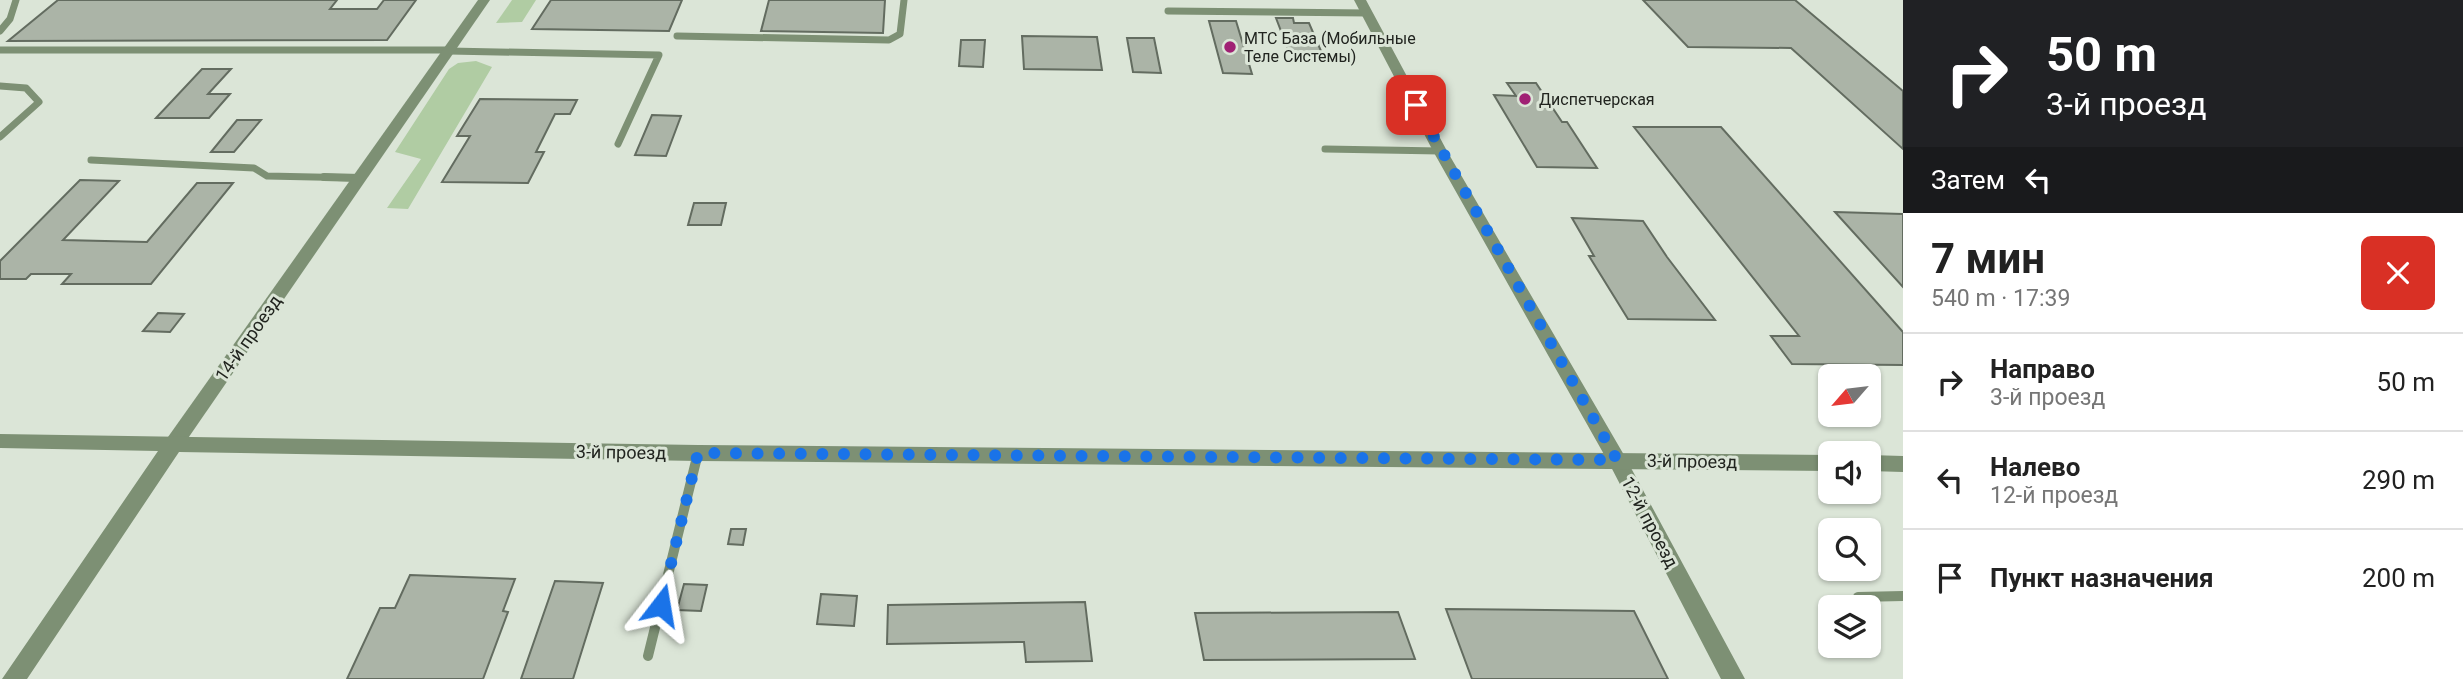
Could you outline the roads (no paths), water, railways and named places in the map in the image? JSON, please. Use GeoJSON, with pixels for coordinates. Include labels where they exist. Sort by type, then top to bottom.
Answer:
{"type":"FeatureCollection","features":[{"type":"Feature","properties":{"kind":"street","name":"14-й проезд"},"geometry":{"type":"LineString","coordinates":[[14,679],[175,442],[484,0]]}},
{"type":"Feature","properties":{"kind":"street","name":"12-й проезд"},"geometry":{"type":"LineString","coordinates":[[1364,7],[1440,151],[1617,460],[1733,679]]}},
{"type":"Feature","properties":{"kind":"street","name":"3-й проезд"},"geometry":{"type":"LineString","coordinates":[[0,441],[698,453],[1818,463]]}},
{"type":"Feature","properties":{"kind":"street"},"geometry":{"type":"LineString","coordinates":[[1881,463],[1903,464]]}},
{"type":"Feature","properties":{"kind":"lane"},"geometry":{"type":"LineString","coordinates":[[0,32],[10,19],[16,0]]}},
{"type":"Feature","properties":{"kind":"lane"},"geometry":{"type":"LineString","coordinates":[[677,36],[889,40],[900,34],[904,0]]}},
{"type":"Feature","properties":{"kind":"lane"},"geometry":{"type":"LineString","coordinates":[[1168,11],[1364,7]]}},
{"type":"Feature","properties":{"kind":"lane"},"geometry":{"type":"LineString","coordinates":[[0,50],[450,51],[659,55],[618,144]]}},
{"type":"Feature","properties":{"kind":"lane"},"geometry":{"type":"LineString","coordinates":[[0,86],[26,88],[39,102],[0,137]]}},
{"type":"Feature","properties":{"kind":"lane"},"geometry":{"type":"LineString","coordinates":[[1325,149],[1440,151]]}},
{"type":"Feature","properties":{"kind":"lane"},"geometry":{"type":"LineString","coordinates":[[91,160],[254,168],[267,176],[360,178]]}},
{"type":"Feature","properties":{"kind":"lane"},"geometry":{"type":"LineString","coordinates":[[649,656],[698,453]]}},
{"type":"Feature","properties":{"kind":"lane"},"geometry":{"type":"LineString","coordinates":[[1881,596],[1903,596]]}},
{"type":"Feature","properties":{"kind":"place","name":"МТС База (Мобильные Теле Системы)"},"geometry":{"type":"Point","coordinates":[1230,47]}},
{"type":"Feature","properties":{"kind":"place","name":"Диспетчерская"},"geometry":{"type":"Point","coordinates":[1525,99]}}]}
